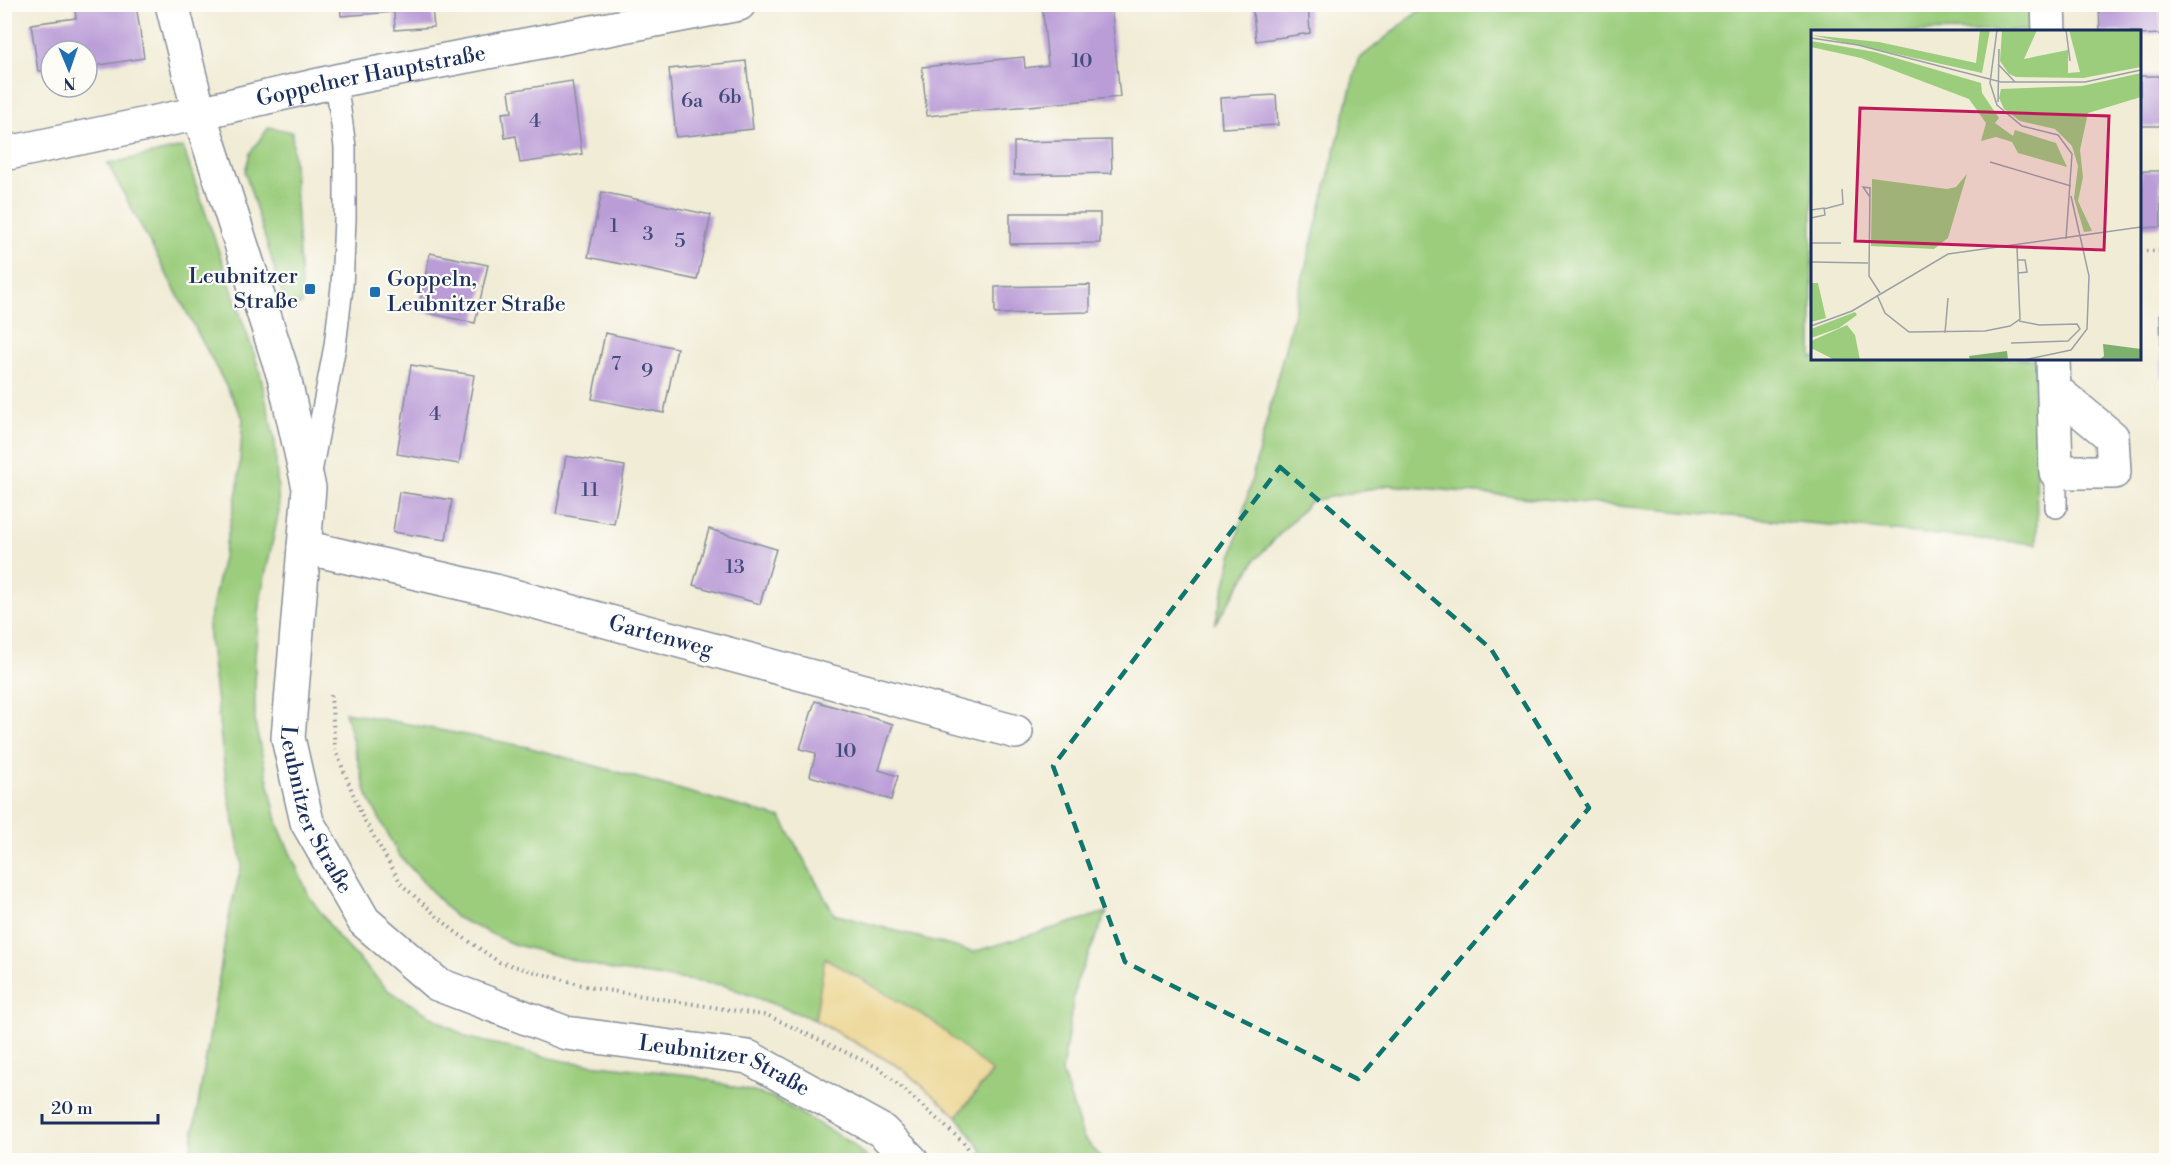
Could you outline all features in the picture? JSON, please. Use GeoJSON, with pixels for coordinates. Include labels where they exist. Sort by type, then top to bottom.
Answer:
{"type":"FeatureCollection","features":[{"type":"Feature","properties":{"kind":"street"},"geometry":{"type":"LineString","coordinates":[[172,4],[199,113],[284,377],[309,488]]}},
{"type":"Feature","properties":{"kind":"street","name":"Goppelner Hauptstraße"},"geometry":{"type":"LineString","coordinates":[[4,154],[199,113],[336,81],[739,4]]}},
{"type":"Feature","properties":{"kind":"street"},"geometry":{"type":"LineString","coordinates":[[2048,4],[2049,30]]}},
{"type":"Feature","properties":{"kind":"street"},"geometry":{"type":"LineString","coordinates":[[2054,374],[2112,437],[2114,472],[2056,472],[2054,374]]}},
{"type":"Feature","properties":{"kind":"street","name":"Leubnitzer Straße"},"geometry":{"type":"LineString","coordinates":[[309,488],[288,738],[306,822],[364,921],[437,984],[566,1033],[748,1057],[882,1131],[911,1161]]}},
{"type":"Feature","properties":{"kind":"street","name":"Gartenweg"},"geometry":{"type":"LineString","coordinates":[[304,547],[495,591],[1016,732]]}},
{"type":"Feature","properties":{"kind":"lane","name":"Leubnitzer Straße"},"geometry":{"type":"LineString","coordinates":[[309,488],[335,346],[342,287],[345,147],[336,81]]}},
{"type":"Feature","properties":{"kind":"lane"},"geometry":{"type":"LineString","coordinates":[[2056,472],[2056,507]]}},
{"type":"Feature","properties":{"kind":"path"},"geometry":{"type":"LineString","coordinates":[[2141,251],[2166,251]]}},
{"type":"Feature","properties":{"kind":"path"},"geometry":{"type":"LineString","coordinates":[[330,690],[335,749],[362,816],[402,885],[454,931],[499,963],[582,985],[769,1016],[881,1069],[964,1144],[976,1161]]}},
{"type":"Feature","properties":{"kind":"highlighted area"},"geometry":{"type":"Polygon","coordinates":[[[1280,467],[1491,649],[1589,808],[1358,1079],[1125,962],[1053,766],[1280,467]]]}},
{"type":"Feature","properties":{"kind":"green space"},"geometry":{"type":"Polygon","coordinates":[[[1426,5],[2031,5],[2031,30],[1811,30],[1811,360],[2035,360],[2037,544],[1389,485],[1311,501],[1256,559],[1215,624],[1358,60],[1426,5]]]}},
{"type":"Feature","properties":{"kind":"green space"},"geometry":{"type":"Polygon","coordinates":[[[269,127],[292,132],[302,304],[287,310],[245,172],[250,153],[269,127]]]}},
{"type":"Feature","properties":{"kind":"green space"},"geometry":{"type":"Polygon","coordinates":[[[183,147],[259,369],[275,442],[279,511],[261,595],[255,655],[255,724],[278,825],[309,896],[338,937],[389,991],[466,1037],[563,1061],[689,1075],[772,1097],[850,1142],[869,1160],[189,1160],[230,911],[242,864],[226,781],[208,627],[238,487],[243,418],[108,164],[183,147]]]}},
{"type":"Feature","properties":{"kind":"green space"},"geometry":{"type":"Polygon","coordinates":[[[345,712],[528,747],[781,818],[834,914],[973,952],[1107,912],[1076,983],[1062,1072],[1083,1137],[1103,1160],[989,1160],[957,1116],[992,1073],[826,958],[815,1020],[723,985],[612,970],[513,944],[455,917],[398,854],[367,795],[345,712]]]}},
{"type":"Feature","properties":{"kind":"sand"},"geometry":{"type":"Polygon","coordinates":[[[825,958],[931,1020],[992,1072],[957,1116],[901,1068],[815,1020],[825,958]]]}},
{"type":"Feature","properties":{"kind":"building"},"geometry":{"type":"Polygon","coordinates":[[[74,4],[136,4],[144,58],[99,65],[99,39],[39,39],[38,71],[31,24],[76,18],[74,4]]]}},
{"type":"Feature","properties":{"kind":"building"},"geometry":{"type":"Polygon","coordinates":[[[340,4],[444,4],[444,7],[432,8],[434,27],[395,30],[394,12],[341,16],[340,4]]]}},
{"type":"Feature","properties":{"kind":"building"},"geometry":{"type":"Polygon","coordinates":[[[1042,4],[1111,4],[1120,97],[927,116],[922,67],[1024,57],[1025,68],[1048,65],[1042,4]]]}},
{"type":"Feature","properties":{"kind":"building"},"geometry":{"type":"Polygon","coordinates":[[[1252,4],[1308,4],[1310,33],[1256,41],[1252,4]]]}},
{"type":"Feature","properties":{"kind":"building"},"geometry":{"type":"Polygon","coordinates":[[[2099,4],[2160,4],[2161,34],[2141,35],[2141,30],[2100,30],[2099,4]]]}},
{"type":"Feature","properties":{"kind":"building"},"geometry":{"type":"Polygon","coordinates":[[[746,61],[753,129],[676,137],[669,69],[746,61]]]}},
{"type":"Feature","properties":{"kind":"building"},"geometry":{"type":"Polygon","coordinates":[[[2141,76],[2159,76],[2160,126],[2141,126],[2141,76]]]}},
{"type":"Feature","properties":{"kind":"building"},"geometry":{"type":"Polygon","coordinates":[[[572,81],[582,154],[520,163],[516,136],[505,138],[502,113],[512,112],[509,91],[572,81]]]}},
{"type":"Feature","properties":{"kind":"building"},"geometry":{"type":"Polygon","coordinates":[[[1276,95],[1278,125],[1222,128],[1220,98],[1276,95]]]}},
{"type":"Feature","properties":{"kind":"building"},"geometry":{"type":"Polygon","coordinates":[[[1111,140],[1112,173],[1014,175],[1014,142],[1111,140]]]}},
{"type":"Feature","properties":{"kind":"building"},"geometry":{"type":"Polygon","coordinates":[[[2141,171],[2160,171],[2161,227],[2141,228],[2141,171]]]}},
{"type":"Feature","properties":{"kind":"building"},"geometry":{"type":"Polygon","coordinates":[[[602,192],[711,215],[697,280],[588,257],[602,192]]]}},
{"type":"Feature","properties":{"kind":"building"},"geometry":{"type":"Polygon","coordinates":[[[1010,213],[1100,213],[1100,243],[1010,244],[1010,213]]]}},
{"type":"Feature","properties":{"kind":"building"},"geometry":{"type":"Polygon","coordinates":[[[430,253],[488,265],[475,323],[418,311],[430,253]]]}},
{"type":"Feature","properties":{"kind":"building"},"geometry":{"type":"Polygon","coordinates":[[[1090,285],[1090,312],[995,314],[995,287],[1090,285]]]}},
{"type":"Feature","properties":{"kind":"building"},"geometry":{"type":"Polygon","coordinates":[[[2160,313],[2166,313],[2166,379],[2162,379],[2160,313]]]}},
{"type":"Feature","properties":{"kind":"building"},"geometry":{"type":"Polygon","coordinates":[[[605,333],[677,348],[664,413],[592,399],[605,333]]]}},
{"type":"Feature","properties":{"kind":"building"},"geometry":{"type":"Polygon","coordinates":[[[411,365],[474,375],[459,464],[397,454],[411,365]]]}},
{"type":"Feature","properties":{"kind":"building"},"geometry":{"type":"Polygon","coordinates":[[[566,456],[625,466],[614,524],[556,514],[566,456]]]}},
{"type":"Feature","properties":{"kind":"building"},"geometry":{"type":"Polygon","coordinates":[[[399,492],[452,500],[446,540],[393,532],[399,492]]]}},
{"type":"Feature","properties":{"kind":"building"},"geometry":{"type":"Polygon","coordinates":[[[709,529],[776,549],[760,604],[693,585],[709,529]]]}},
{"type":"Feature","properties":{"kind":"building"},"geometry":{"type":"Polygon","coordinates":[[[815,701],[893,724],[879,770],[898,776],[891,800],[810,776],[816,753],[800,749],[815,701]]]}},
{"type":"Feature","properties":{"kind":"place","name":"Leubnitzer Straße"},"geometry":{"type":"Point","coordinates":[310,289]}},
{"type":"Feature","properties":{"kind":"place","name":"Goppeln, Leubnitzer Straße"},"geometry":{"type":"Point","coordinates":[375,292]}}]}
